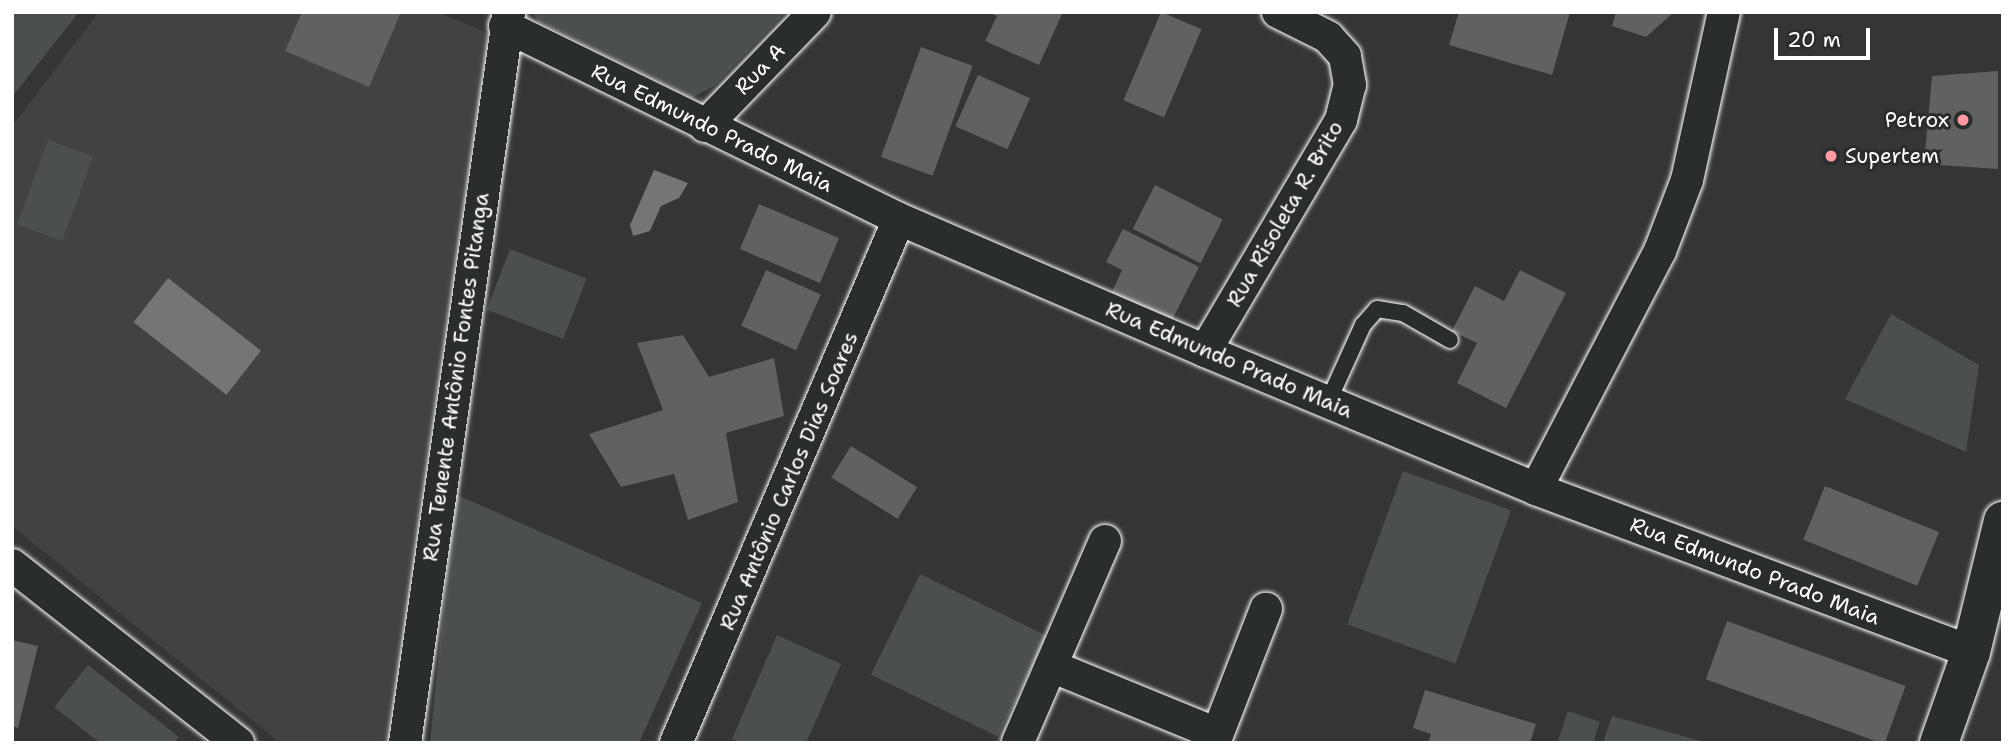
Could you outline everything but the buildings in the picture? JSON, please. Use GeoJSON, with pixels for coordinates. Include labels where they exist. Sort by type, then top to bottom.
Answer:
{"type":"FeatureCollection","features":[{"type":"Feature","properties":{"kind":"main road"},"geometry":{"type":"LineString","coordinates":[[1939,743],[1971,652],[2003,521]]}},
{"type":"Feature","properties":{"kind":"street","name":"Rua A"},"geometry":{"type":"LineString","coordinates":[[705,126],[816,12]]}},
{"type":"Feature","properties":{"kind":"street","name":"Rua Risoleta R. Brito"},"geometry":{"type":"LineString","coordinates":[[1205,351],[1341,120],[1350,85],[1345,56],[1328,37],[1278,12]]}},
{"type":"Feature","properties":{"kind":"street"},"geometry":{"type":"LineString","coordinates":[[1536,489],[1660,251],[1687,180],[1724,12]]}},
{"type":"Feature","properties":{"kind":"street","name":"Rua Edmundo Prado Maia"},"geometry":{"type":"LineString","coordinates":[[507,19],[705,126],[899,219],[1205,351],[1536,489],[1971,652]]}},
{"type":"Feature","properties":{"kind":"street","name":"Rua Tenente Antônio Fontes Pitanga"},"geometry":{"type":"LineString","coordinates":[[405,743],[507,19]]}},
{"type":"Feature","properties":{"kind":"street","name":"Rua Antônio Carlos Dias Soares"},"geometry":{"type":"LineString","coordinates":[[676,743],[899,219]]}},
{"type":"Feature","properties":{"kind":"street"},"geometry":{"type":"LineString","coordinates":[[1018,742],[1105,541]]}},
{"type":"Feature","properties":{"kind":"street"},"geometry":{"type":"LineString","coordinates":[[12,565],[238,743]]}},
{"type":"Feature","properties":{"kind":"street"},"geometry":{"type":"LineString","coordinates":[[1051,666],[1216,738],[1266,608]]}},
{"type":"Feature","properties":{"kind":"lane"},"geometry":{"type":"LineString","coordinates":[[1328,402],[1363,325],[1377,309],[1403,313],[1450,341]]}},
{"type":"Feature","properties":{"kind":"shaded area"},"geometry":{"type":"Polygon","coordinates":[[[12,12],[79,12],[12,97],[12,12]]]}},
{"type":"Feature","properties":{"kind":"shaded area"},"geometry":{"type":"Polygon","coordinates":[[[99,12],[437,12],[488,33],[385,743],[280,743],[12,526],[12,126],[99,12]]]}},
{"type":"Feature","properties":{"kind":"shaded area"},"geometry":{"type":"Polygon","coordinates":[[[533,12],[786,12],[714,86],[692,98],[537,21],[533,12]]]}},
{"type":"Feature","properties":{"kind":"shaded area"},"geometry":{"type":"Polygon","coordinates":[[[48,140],[93,156],[62,241],[17,225],[48,140]]]}},
{"type":"Feature","properties":{"kind":"shaded area"},"geometry":{"type":"Polygon","coordinates":[[[654,170],[688,183],[679,198],[661,206],[650,231],[633,236],[630,225],[654,170]]]}},
{"type":"Feature","properties":{"kind":"shaded area"},"geometry":{"type":"Polygon","coordinates":[[[510,249],[587,278],[563,339],[487,310],[510,249]]]}},
{"type":"Feature","properties":{"kind":"shaded area"},"geometry":{"type":"Polygon","coordinates":[[[168,278],[261,351],[227,395],[134,322],[168,278]]]}},
{"type":"Feature","properties":{"kind":"shaded area"},"geometry":{"type":"Polygon","coordinates":[[[1891,314],[1979,365],[1966,452],[1845,399],[1891,314]]]}},
{"type":"Feature","properties":{"kind":"shaded area"},"geometry":{"type":"Polygon","coordinates":[[[1403,471],[1511,510],[1455,664],[1347,624],[1403,471]]]}},
{"type":"Feature","properties":{"kind":"shaded area"},"geometry":{"type":"Polygon","coordinates":[[[455,494],[702,603],[639,743],[430,743],[455,494]]]}},
{"type":"Feature","properties":{"kind":"shaded area"},"geometry":{"type":"Polygon","coordinates":[[[920,574],[1047,636],[998,736],[871,675],[920,574]]]}},
{"type":"Feature","properties":{"kind":"shaded area"},"geometry":{"type":"Polygon","coordinates":[[[777,635],[841,664],[806,743],[741,743],[732,739],[777,635]]]}},
{"type":"Feature","properties":{"kind":"shaded area"},"geometry":{"type":"Polygon","coordinates":[[[88,665],[179,737],[174,743],[100,743],[54,707],[88,665]]]}},
{"type":"Feature","properties":{"kind":"shaded area"},"geometry":{"type":"Polygon","coordinates":[[[1568,711],[1600,722],[1593,743],[1557,743],[1568,711]]]}},
{"type":"Feature","properties":{"kind":"shaded area"},"geometry":{"type":"Polygon","coordinates":[[[1612,716],[1708,743],[1603,743],[1612,716]]]}},
{"type":"Feature","properties":{"kind":"place","name":"Petrox"},"geometry":{"type":"Point","coordinates":[1963,120]}},
{"type":"Feature","properties":{"kind":"place","name":"Supertem"},"geometry":{"type":"Point","coordinates":[1831,156]}}]}
